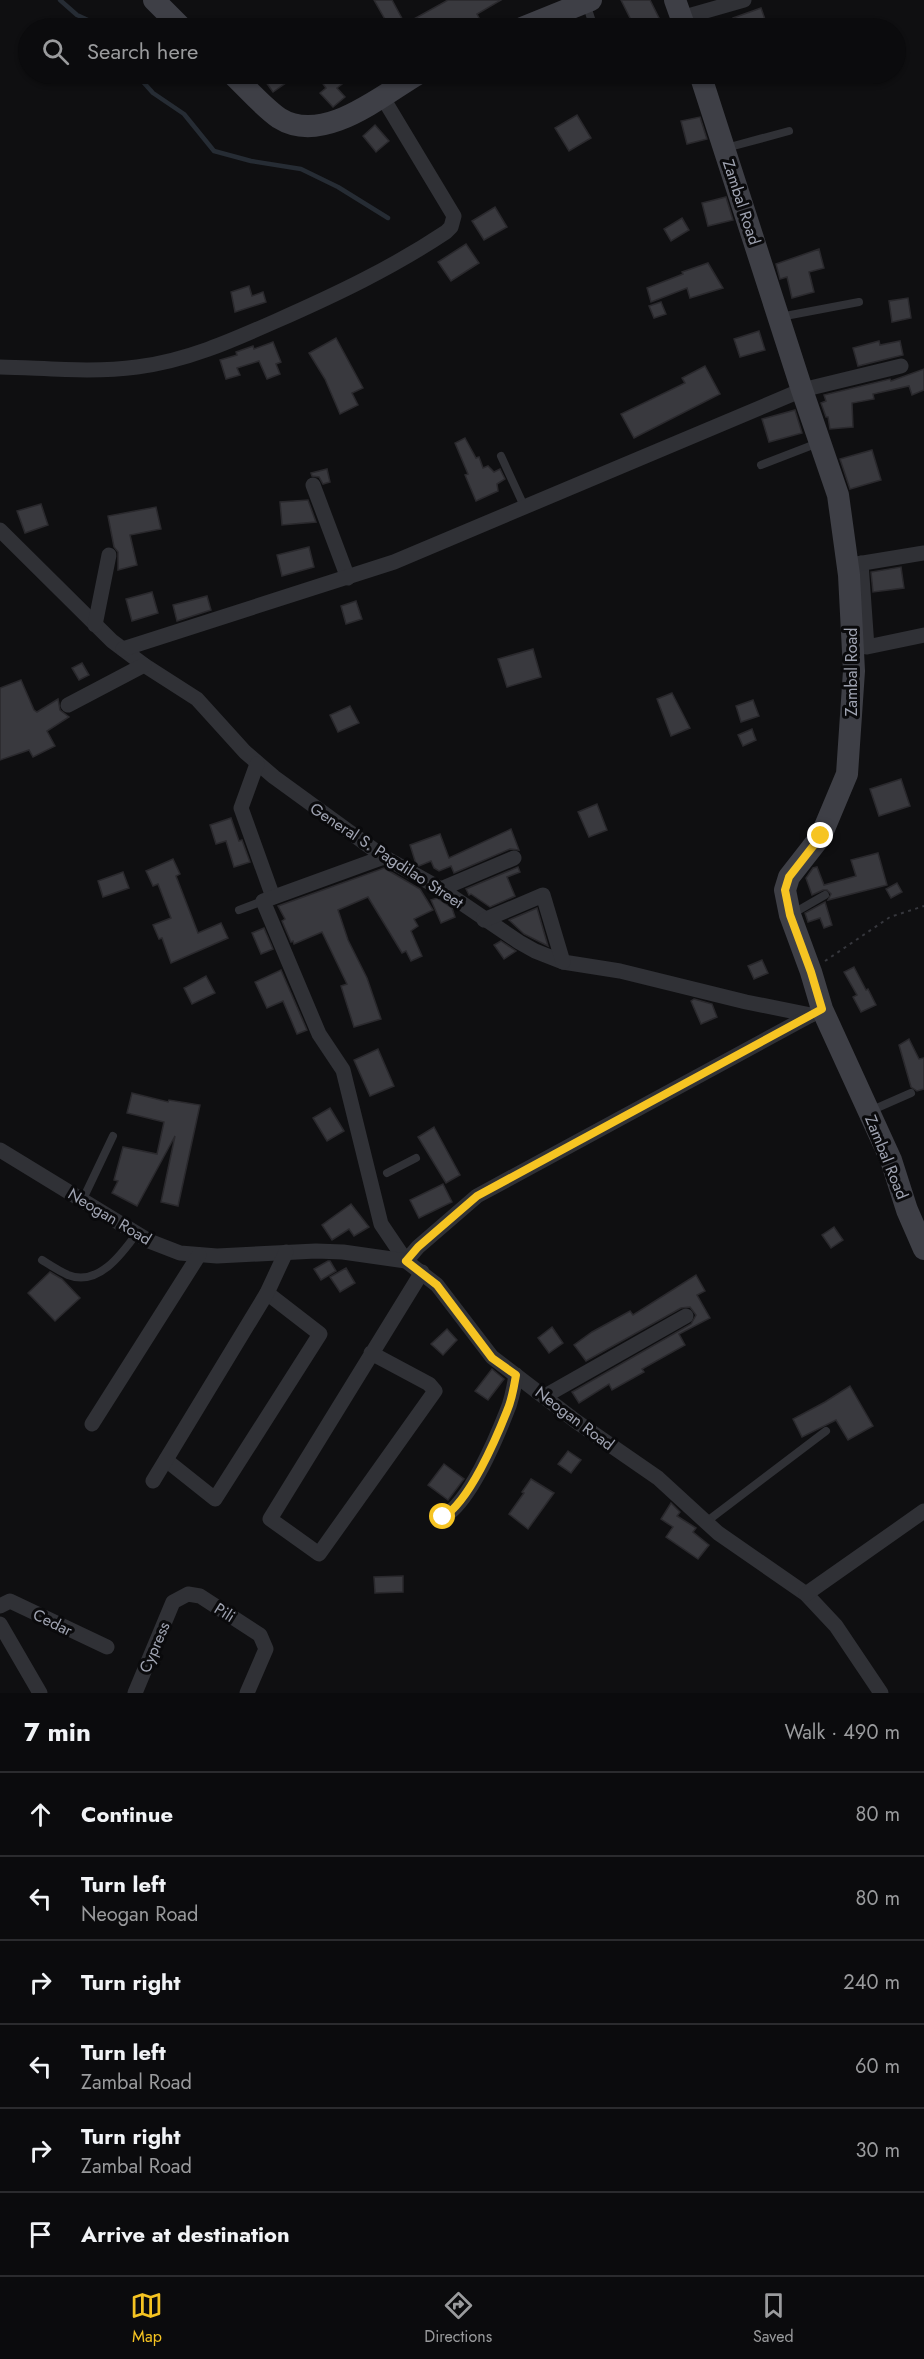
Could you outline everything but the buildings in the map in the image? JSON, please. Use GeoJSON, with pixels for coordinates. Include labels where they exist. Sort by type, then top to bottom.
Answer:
{"type":"FeatureCollection","features":[{"type":"Feature","properties":{"kind":"street"},"geometry":{"type":"LineString","coordinates":[[154,0],[172,18]]}},
{"type":"Feature","properties":{"kind":"street"},"geometry":{"type":"LineString","coordinates":[[681,16],[744,0]]}},
{"type":"Feature","properties":{"kind":"street"},"geometry":{"type":"LineString","coordinates":[[546,18],[588,1]]}},
{"type":"Feature","properties":{"kind":"street"},"geometry":{"type":"LineString","coordinates":[[243,84],[279,118],[313,126],[342,118],[383,98],[403,84]]}},
{"type":"Feature","properties":{"kind":"street","name":"Zambal Road"},"geometry":{"type":"LineString","coordinates":[[703,84],[838,495],[855,564],[854,671],[847,774],[821,836],[789,877],[786,885],[790,915],[811,972],[816,1012],[869,1111],[891,1160],[907,1210],[924,1249]]}},
{"type":"Feature","properties":{"kind":"street"},"geometry":{"type":"LineString","coordinates":[[0,368],[108,369],[163,363],[197,353],[227,343],[342,292],[398,262],[446,232],[451,227],[454,216],[383,98]]}},
{"type":"Feature","properties":{"kind":"street"},"geometry":{"type":"LineString","coordinates":[[123,649],[394,562],[802,390],[901,366]]}},
{"type":"Feature","properties":{"kind":"street"},"geometry":{"type":"LineString","coordinates":[[313,484],[348,578]]}},
{"type":"Feature","properties":{"kind":"street","name":"General S. Pagdilao Street"},"geometry":{"type":"LineString","coordinates":[[0,530],[95,625],[144,665],[197,699],[257,764],[384,857],[441,889],[484,920],[535,951],[563,962],[620,971],[746,1002],[816,1012]]}},
{"type":"Feature","properties":{"kind":"street"},"geometry":{"type":"LineString","coordinates":[[924,554],[855,564],[867,647],[924,635]]}},
{"type":"Feature","properties":{"kind":"street"},"geometry":{"type":"LineString","coordinates":[[95,625],[109,555]]}},
{"type":"Feature","properties":{"kind":"street"},"geometry":{"type":"LineString","coordinates":[[68,705],[144,665]]}},
{"type":"Feature","properties":{"kind":"street"},"geometry":{"type":"LineString","coordinates":[[257,764],[241,808],[268,899],[319,1034],[343,1070],[381,1224],[406,1261],[418,1247],[477,1196],[816,1012]]}},
{"type":"Feature","properties":{"kind":"street"},"geometry":{"type":"LineString","coordinates":[[268,899],[384,857]]}},
{"type":"Feature","properties":{"kind":"street"},"geometry":{"type":"LineString","coordinates":[[441,889],[514,858]]}},
{"type":"Feature","properties":{"kind":"street"},"geometry":{"type":"LineString","coordinates":[[484,920],[543,895],[563,962]]}},
{"type":"Feature","properties":{"kind":"street","name":"Neogan Road"},"geometry":{"type":"LineString","coordinates":[[0,1150],[161,1247],[199,1256],[343,1252],[406,1261],[437,1285],[492,1358],[658,1478],[718,1533],[806,1594],[836,1626],[881,1693]]}},
{"type":"Feature","properties":{"kind":"street"},"geometry":{"type":"LineString","coordinates":[[153,1481],[267,1293],[286,1252]]}},
{"type":"Feature","properties":{"kind":"street"},"geometry":{"type":"LineString","coordinates":[[92,1424],[199,1256]]}},
{"type":"Feature","properties":{"kind":"street"},"geometry":{"type":"LineString","coordinates":[[371,1353],[429,1384],[435,1391],[319,1554],[270,1519],[371,1353],[422,1272]]}},
{"type":"Feature","properties":{"kind":"street"},"geometry":{"type":"LineString","coordinates":[[166,1460],[215,1499],[320,1334],[267,1293]]}},
{"type":"Feature","properties":{"kind":"street"},"geometry":{"type":"LineString","coordinates":[[545,1396],[686,1316]]}},
{"type":"Feature","properties":{"kind":"street"},"geometry":{"type":"LineString","coordinates":[[443,1517],[453,1511],[483,1464],[508,1409],[516,1375]]}},
{"type":"Feature","properties":{"kind":"street"},"geometry":{"type":"LineString","coordinates":[[806,1594],[924,1511]]}},
{"type":"Feature","properties":{"kind":"street","name":"Pili"},"geometry":{"type":"LineString","coordinates":[[173,1602],[188,1594],[200,1596],[260,1635],[266,1649],[247,1693]]}},
{"type":"Feature","properties":{"kind":"street","name":"Cedar"},"geometry":{"type":"LineString","coordinates":[[0,1606],[9,1601],[107,1647]]}},
{"type":"Feature","properties":{"kind":"street","name":"Cypress"},"geometry":{"type":"LineString","coordinates":[[135,1693],[173,1602]]}},
{"type":"Feature","properties":{"kind":"street"},"geometry":{"type":"LineString","coordinates":[[0,1624],[40,1693]]}},
{"type":"Feature","properties":{"kind":"lane"},"geometry":{"type":"LineString","coordinates":[[588,1],[592,18]]}},
{"type":"Feature","properties":{"kind":"lane"},"geometry":{"type":"LineString","coordinates":[[724,148],[789,131]]}},
{"type":"Feature","properties":{"kind":"lane"},"geometry":{"type":"LineString","coordinates":[[778,317],[859,302]]}},
{"type":"Feature","properties":{"kind":"lane"},"geometry":{"type":"LineString","coordinates":[[761,465],[820,442]]}},
{"type":"Feature","properties":{"kind":"lane"},"geometry":{"type":"LineString","coordinates":[[501,456],[524,506]]}},
{"type":"Feature","properties":{"kind":"lane"},"geometry":{"type":"LineString","coordinates":[[790,915],[825,895]]}},
{"type":"Feature","properties":{"kind":"lane"},"geometry":{"type":"LineString","coordinates":[[239,910],[268,899]]}},
{"type":"Feature","properties":{"kind":"lane"},"geometry":{"type":"LineString","coordinates":[[869,1111],[911,1093]]}},
{"type":"Feature","properties":{"kind":"lane"},"geometry":{"type":"LineString","coordinates":[[83,1199],[113,1136]]}},
{"type":"Feature","properties":{"kind":"lane"},"geometry":{"type":"LineString","coordinates":[[387,1173],[416,1158]]}},
{"type":"Feature","properties":{"kind":"lane"},"geometry":{"type":"LineString","coordinates":[[42,1260],[70,1276],[101,1272],[124,1252],[137,1233]]}},
{"type":"Feature","properties":{"kind":"lane"},"geometry":{"type":"LineString","coordinates":[[706,1522],[826,1431]]}},
{"type":"Feature","properties":{"kind":"path"},"geometry":{"type":"LineString","coordinates":[[811,972],[838,950],[890,917],[924,906]]}},
{"type":"Feature","properties":{"kind":"waterway"},"geometry":{"type":"LineString","coordinates":[[60,0],[83,18]]}},
{"type":"Feature","properties":{"kind":"waterway"},"geometry":{"type":"LineString","coordinates":[[145,84],[153,93],[184,114],[214,151],[251,161],[301,169],[338,187],[388,218]]}},
{"type":"Feature","properties":{"kind":"route"},"geometry":{"type":"LineString","coordinates":[[443,1517],[453,1511],[483,1464],[508,1409],[516,1375],[492,1358],[437,1285],[406,1261],[418,1247],[477,1196],[822,1009],[790,915],[785,890],[789,877],[821,836]]}}]}
